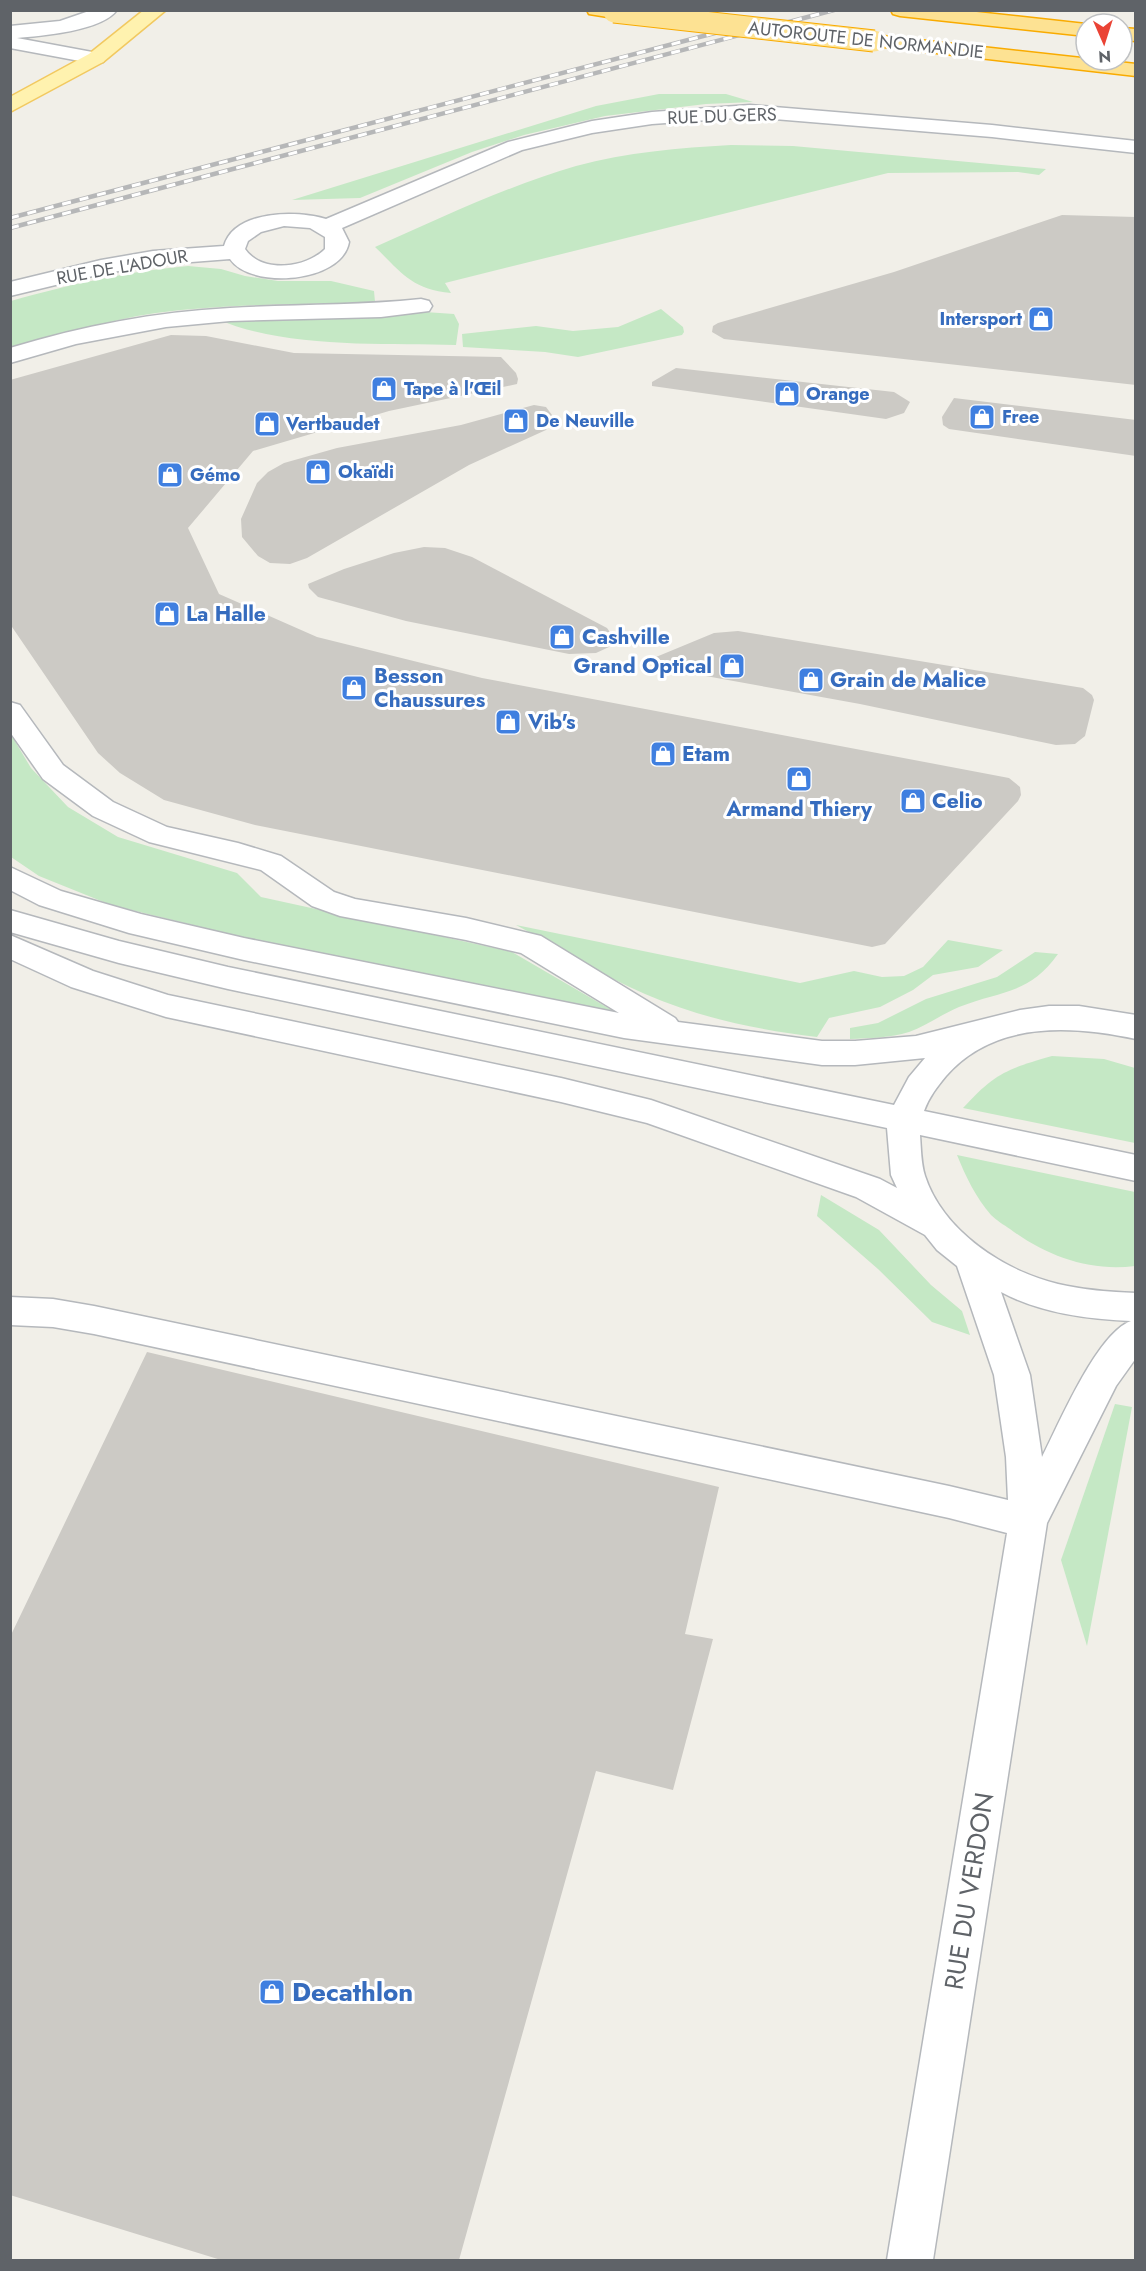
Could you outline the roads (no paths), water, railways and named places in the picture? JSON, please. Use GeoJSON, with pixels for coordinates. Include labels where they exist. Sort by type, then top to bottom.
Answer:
{"type":"FeatureCollection","features":[{"type":"Feature","properties":{"kind":"highway","name":"AUTOROUTE DE NORMANDIE"},"geometry":{"type":"LineString","coordinates":[[900,10],[1074,29]]}},
{"type":"Feature","properties":{"kind":"highway","name":"AUTOROUTE DE NORMANDIE"},"geometry":{"type":"LineString","coordinates":[[605,11],[1136,70]]}},
{"type":"Feature","properties":{"kind":"main road"},"geometry":{"type":"LineString","coordinates":[[10,106],[96,58],[157,10]]}},
{"type":"Feature","properties":{"kind":"street"},"geometry":{"type":"LineString","coordinates":[[10,32],[49,30],[71,26],[108,10]]}},
{"type":"Feature","properties":{"kind":"street"},"geometry":{"type":"LineString","coordinates":[[10,42],[96,58]]}},
{"type":"Feature","properties":{"kind":"street","name":"RUE DU GERS"},"geometry":{"type":"LineString","coordinates":[[326,227],[515,146],[592,127],[652,118],[750,111],[992,131],[1136,147]]}},
{"type":"Feature","properties":{"kind":"street"},"geometry":{"type":"LineString","coordinates":[[299,219],[326,227],[335,234],[338,243],[335,251],[327,260],[315,266],[299,270],[264,270],[239,260],[234,252],[234,242],[241,234],[267,222],[299,219]]}},
{"type":"Feature","properties":{"kind":"street","name":"RUE DE L'ADOUR"},"geometry":{"type":"LineString","coordinates":[[10,289],[101,267],[153,258],[234,252]]}},
{"type":"Feature","properties":{"kind":"street"},"geometry":{"type":"LineString","coordinates":[[10,356],[112,328],[189,317],[349,312],[421,306]]}},
{"type":"Feature","properties":{"kind":"street"},"geometry":{"type":"LineString","coordinates":[[10,711],[53,772],[103,809],[159,835],[272,863],[323,899],[351,909],[466,929],[530,944],[676,1034]]}},
{"type":"Feature","properties":{"kind":"street"},"geometry":{"type":"LineString","coordinates":[[10,877],[50,898],[140,925],[516,1006],[676,1034],[822,1053],[855,1053],[916,1048],[1023,1020],[1052,1017],[1102,1019],[1136,1027]]}},
{"type":"Feature","properties":{"kind":"street"},"geometry":{"type":"LineString","coordinates":[[10,921],[119,952],[228,978],[1136,1168]]}},
{"type":"Feature","properties":{"kind":"street"},"geometry":{"type":"LineString","coordinates":[[10,945],[82,979],[166,1006],[561,1090],[651,1112],[868,1188],[937,1226]]}},
{"type":"Feature","properties":{"kind":"street"},"geometry":{"type":"LineString","coordinates":[[983,1032],[957,1046],[936,1064],[913,1096],[905,1120],[904,1160],[912,1187],[937,1226],[972,1259],[1006,1281],[1051,1298],[1098,1307],[1136,1307]]}},
{"type":"Feature","properties":{"kind":"street","name":"RUE DU VERDON"},"geometry":{"type":"LineString","coordinates":[[910,2260],[1028,1522],[1024,1457],[1012,1375],[972,1259]]}},
{"type":"Feature","properties":{"kind":"street"},"geometry":{"type":"LineString","coordinates":[[10,1311],[53,1313],[106,1323],[938,1500],[1028,1522]]}},
{"type":"Feature","properties":{"kind":"street","name":"RUE DU VERDON"},"geometry":{"type":"LineString","coordinates":[[1028,1522],[1103,1375],[1118,1352],[1136,1334]]}},
{"type":"Feature","properties":{"kind":"railway"},"geometry":{"type":"LineString","coordinates":[[10,228],[834,10]]}},
{"type":"Feature","properties":{"kind":"railway"},"geometry":{"type":"LineString","coordinates":[[10,218],[730,29]]}},
{"type":"Feature","properties":{"kind":"place","name":"Intersport"},"geometry":{"type":"Point","coordinates":[1041,319]}},
{"type":"Feature","properties":{"kind":"place","name":"Tape à l'Œil"},"geometry":{"type":"Point","coordinates":[384,389]}},
{"type":"Feature","properties":{"kind":"place","name":"Orange"},"geometry":{"type":"Point","coordinates":[787,394]}},
{"type":"Feature","properties":{"kind":"place","name":"Free"},"geometry":{"type":"Point","coordinates":[982,417]}},
{"type":"Feature","properties":{"kind":"place","name":"De Neuville"},"geometry":{"type":"Point","coordinates":[516,421]}},
{"type":"Feature","properties":{"kind":"place","name":"Vertbaudet"},"geometry":{"type":"Point","coordinates":[267,424]}},
{"type":"Feature","properties":{"kind":"place","name":"Okaïdi"},"geometry":{"type":"Point","coordinates":[318,472]}},
{"type":"Feature","properties":{"kind":"place","name":"Gémo"},"geometry":{"type":"Point","coordinates":[170,475]}},
{"type":"Feature","properties":{"kind":"place","name":"La Halle"},"geometry":{"type":"Point","coordinates":[167,614]}},
{"type":"Feature","properties":{"kind":"place","name":"Cashville"},"geometry":{"type":"Point","coordinates":[562,637]}},
{"type":"Feature","properties":{"kind":"place","name":"Grand Optical"},"geometry":{"type":"Point","coordinates":[732,666]}},
{"type":"Feature","properties":{"kind":"place","name":"Grain de Malice"},"geometry":{"type":"Point","coordinates":[811,680]}},
{"type":"Feature","properties":{"kind":"place","name":"Besson Chaussures"},"geometry":{"type":"Point","coordinates":[354,688]}},
{"type":"Feature","properties":{"kind":"place","name":"Vib's"},"geometry":{"type":"Point","coordinates":[508,722]}},
{"type":"Feature","properties":{"kind":"place","name":"Etam"},"geometry":{"type":"Point","coordinates":[663,754]}},
{"type":"Feature","properties":{"kind":"place","name":"Armand Thiery"},"geometry":{"type":"Point","coordinates":[799,779]}},
{"type":"Feature","properties":{"kind":"place","name":"Celio"},"geometry":{"type":"Point","coordinates":[913,801]}},
{"type":"Feature","properties":{"kind":"place","name":"Decathlon"},"geometry":{"type":"Point","coordinates":[272,1992]}}]}
